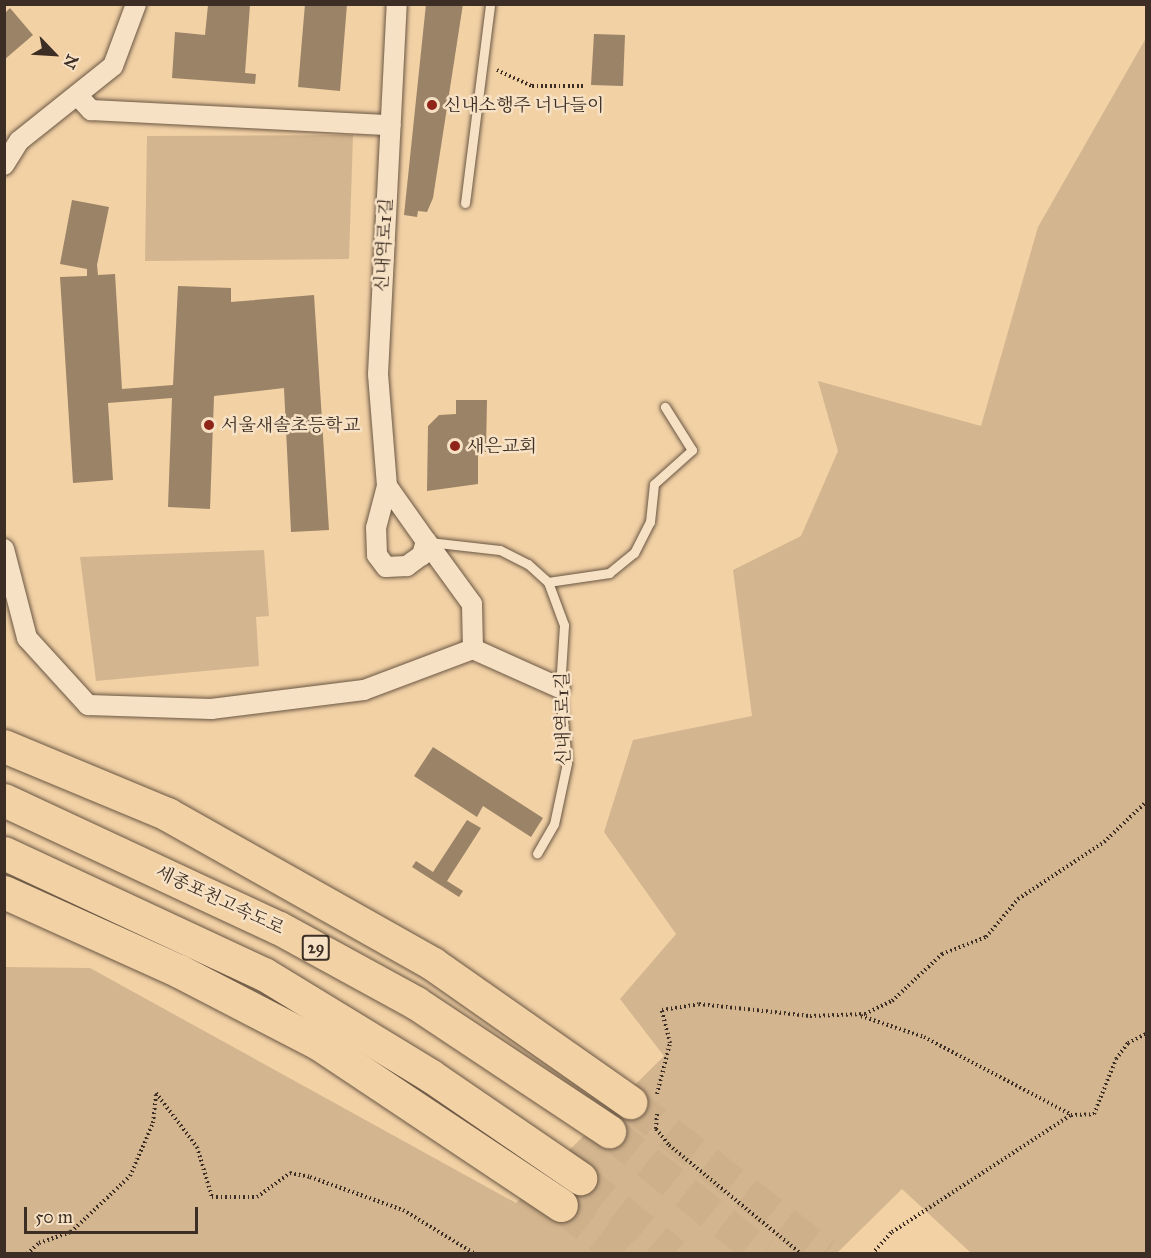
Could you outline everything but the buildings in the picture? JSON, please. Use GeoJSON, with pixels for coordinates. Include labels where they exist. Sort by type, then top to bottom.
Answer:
{"type":"FeatureCollection","features":[{"type":"Feature","properties":{"kind":"highway"},"geometry":{"type":"LineString","coordinates":[[4,746],[167,814],[433,964],[648,1103]]}},
{"type":"Feature","properties":{"kind":"highway","name":"세종포천고속도로"},"geometry":{"type":"LineString","coordinates":[[4,800],[309,944],[416,1003],[609,1131]]}},
{"type":"Feature","properties":{"kind":"highway"},"geometry":{"type":"LineString","coordinates":[[4,853],[264,974],[430,1076],[580,1178]]}},
{"type":"Feature","properties":{"kind":"highway"},"geometry":{"type":"LineString","coordinates":[[4,892],[179,971],[318,1043],[561,1206]]}},
{"type":"Feature","properties":{"kind":"street"},"geometry":{"type":"LineString","coordinates":[[4,165],[19,141],[114,66],[136,4]]}},
{"type":"Feature","properties":{"kind":"street","name":"신내역로1길"},"geometry":{"type":"LineString","coordinates":[[397,4],[378,374],[387,486],[376,528],[377,555],[386,567],[407,566],[422,555],[426,541]]}},
{"type":"Feature","properties":{"kind":"street"},"geometry":{"type":"LineString","coordinates":[[77,95],[91,110],[390,125]]}},
{"type":"Feature","properties":{"kind":"street"},"geometry":{"type":"LineString","coordinates":[[387,486],[472,604],[473,649]]}},
{"type":"Feature","properties":{"kind":"street"},"geometry":{"type":"LineString","coordinates":[[4,549],[27,638],[88,705],[211,709],[364,690],[473,649],[560,688]]}},
{"type":"Feature","properties":{"kind":"lane"},"geometry":{"type":"LineString","coordinates":[[465,203],[490,4]]}},
{"type":"Feature","properties":{"kind":"lane"},"geometry":{"type":"LineString","coordinates":[[426,541],[500,550],[548,582],[609,573],[634,553],[650,522],[654,484],[692,450],[665,407]]}},
{"type":"Feature","properties":{"kind":"lane","name":"신내역로1길"},"geometry":{"type":"LineString","coordinates":[[537,854],[554,824],[567,764],[560,688],[564,625],[548,582]]}},
{"type":"Feature","properties":{"kind":"path"},"geometry":{"type":"LineString","coordinates":[[482,63],[532,86],[585,86]]}},
{"type":"Feature","properties":{"kind":"path"},"geometry":{"type":"LineString","coordinates":[[858,1015],[892,1001],[942,954],[986,937],[1018,899],[1104,842],[1146,802]]}},
{"type":"Feature","properties":{"kind":"path"},"geometry":{"type":"LineString","coordinates":[[801,1254],[669,1145],[656,1128],[648,1103],[670,1043],[662,1010],[699,1004],[810,1016],[858,1015],[924,1037],[1071,1115],[1094,1114],[1116,1059],[1128,1043],[1146,1034]]}},
{"type":"Feature","properties":{"kind":"path"},"geometry":{"type":"LineString","coordinates":[[27,1254],[39,1243],[71,1232],[130,1176],[153,1123],[156,1093],[197,1147],[212,1197],[257,1197],[290,1173],[310,1177],[403,1209],[475,1254]]}},
{"type":"Feature","properties":{"kind":"path"},"geometry":{"type":"LineString","coordinates":[[872,1254],[892,1232],[1071,1115]]}},
{"type":"Feature","properties":{"kind":"shaded area"},"geometry":{"type":"Polygon","coordinates":[[[1146,38],[1146,1253],[971,1253],[902,1189],[837,1253],[5,1254],[5,967],[90,968],[516,1203],[664,1056],[620,999],[676,934],[604,832],[633,740],[752,716],[733,570],[801,536],[838,451],[818,381],[981,426],[1038,227],[1146,38]]]}},
{"type":"Feature","properties":{"kind":"shaded area"},"geometry":{"type":"Polygon","coordinates":[[[353,135],[349,259],[145,261],[147,136],[353,135]]]}},
{"type":"Feature","properties":{"kind":"shaded area"},"geometry":{"type":"Polygon","coordinates":[[[264,550],[269,616],[256,617],[259,666],[96,681],[80,557],[264,550]]]}},
{"type":"Feature","properties":{"kind":"tunnel"},"geometry":{"type":"LineString","coordinates":[[630,1102],[825,1254]]}},
{"type":"Feature","properties":{"kind":"tunnel"},"geometry":{"type":"LineString","coordinates":[[609,1131],[763,1254]]}},
{"type":"Feature","properties":{"kind":"tunnel"},"geometry":{"type":"LineString","coordinates":[[580,1178],[674,1254]]}},
{"type":"Feature","properties":{"kind":"tunnel"},"geometry":{"type":"LineString","coordinates":[[561,1205],[622,1254]]}},
{"type":"Feature","properties":{"kind":"place","name":"신내소행주 너나들이"},"geometry":{"type":"Point","coordinates":[432,105]}},
{"type":"Feature","properties":{"kind":"place","name":"서울새솔초등학교"},"geometry":{"type":"Point","coordinates":[209,425]}},
{"type":"Feature","properties":{"kind":"place","name":"새은교회"},"geometry":{"type":"Point","coordinates":[455,446]}}]}
